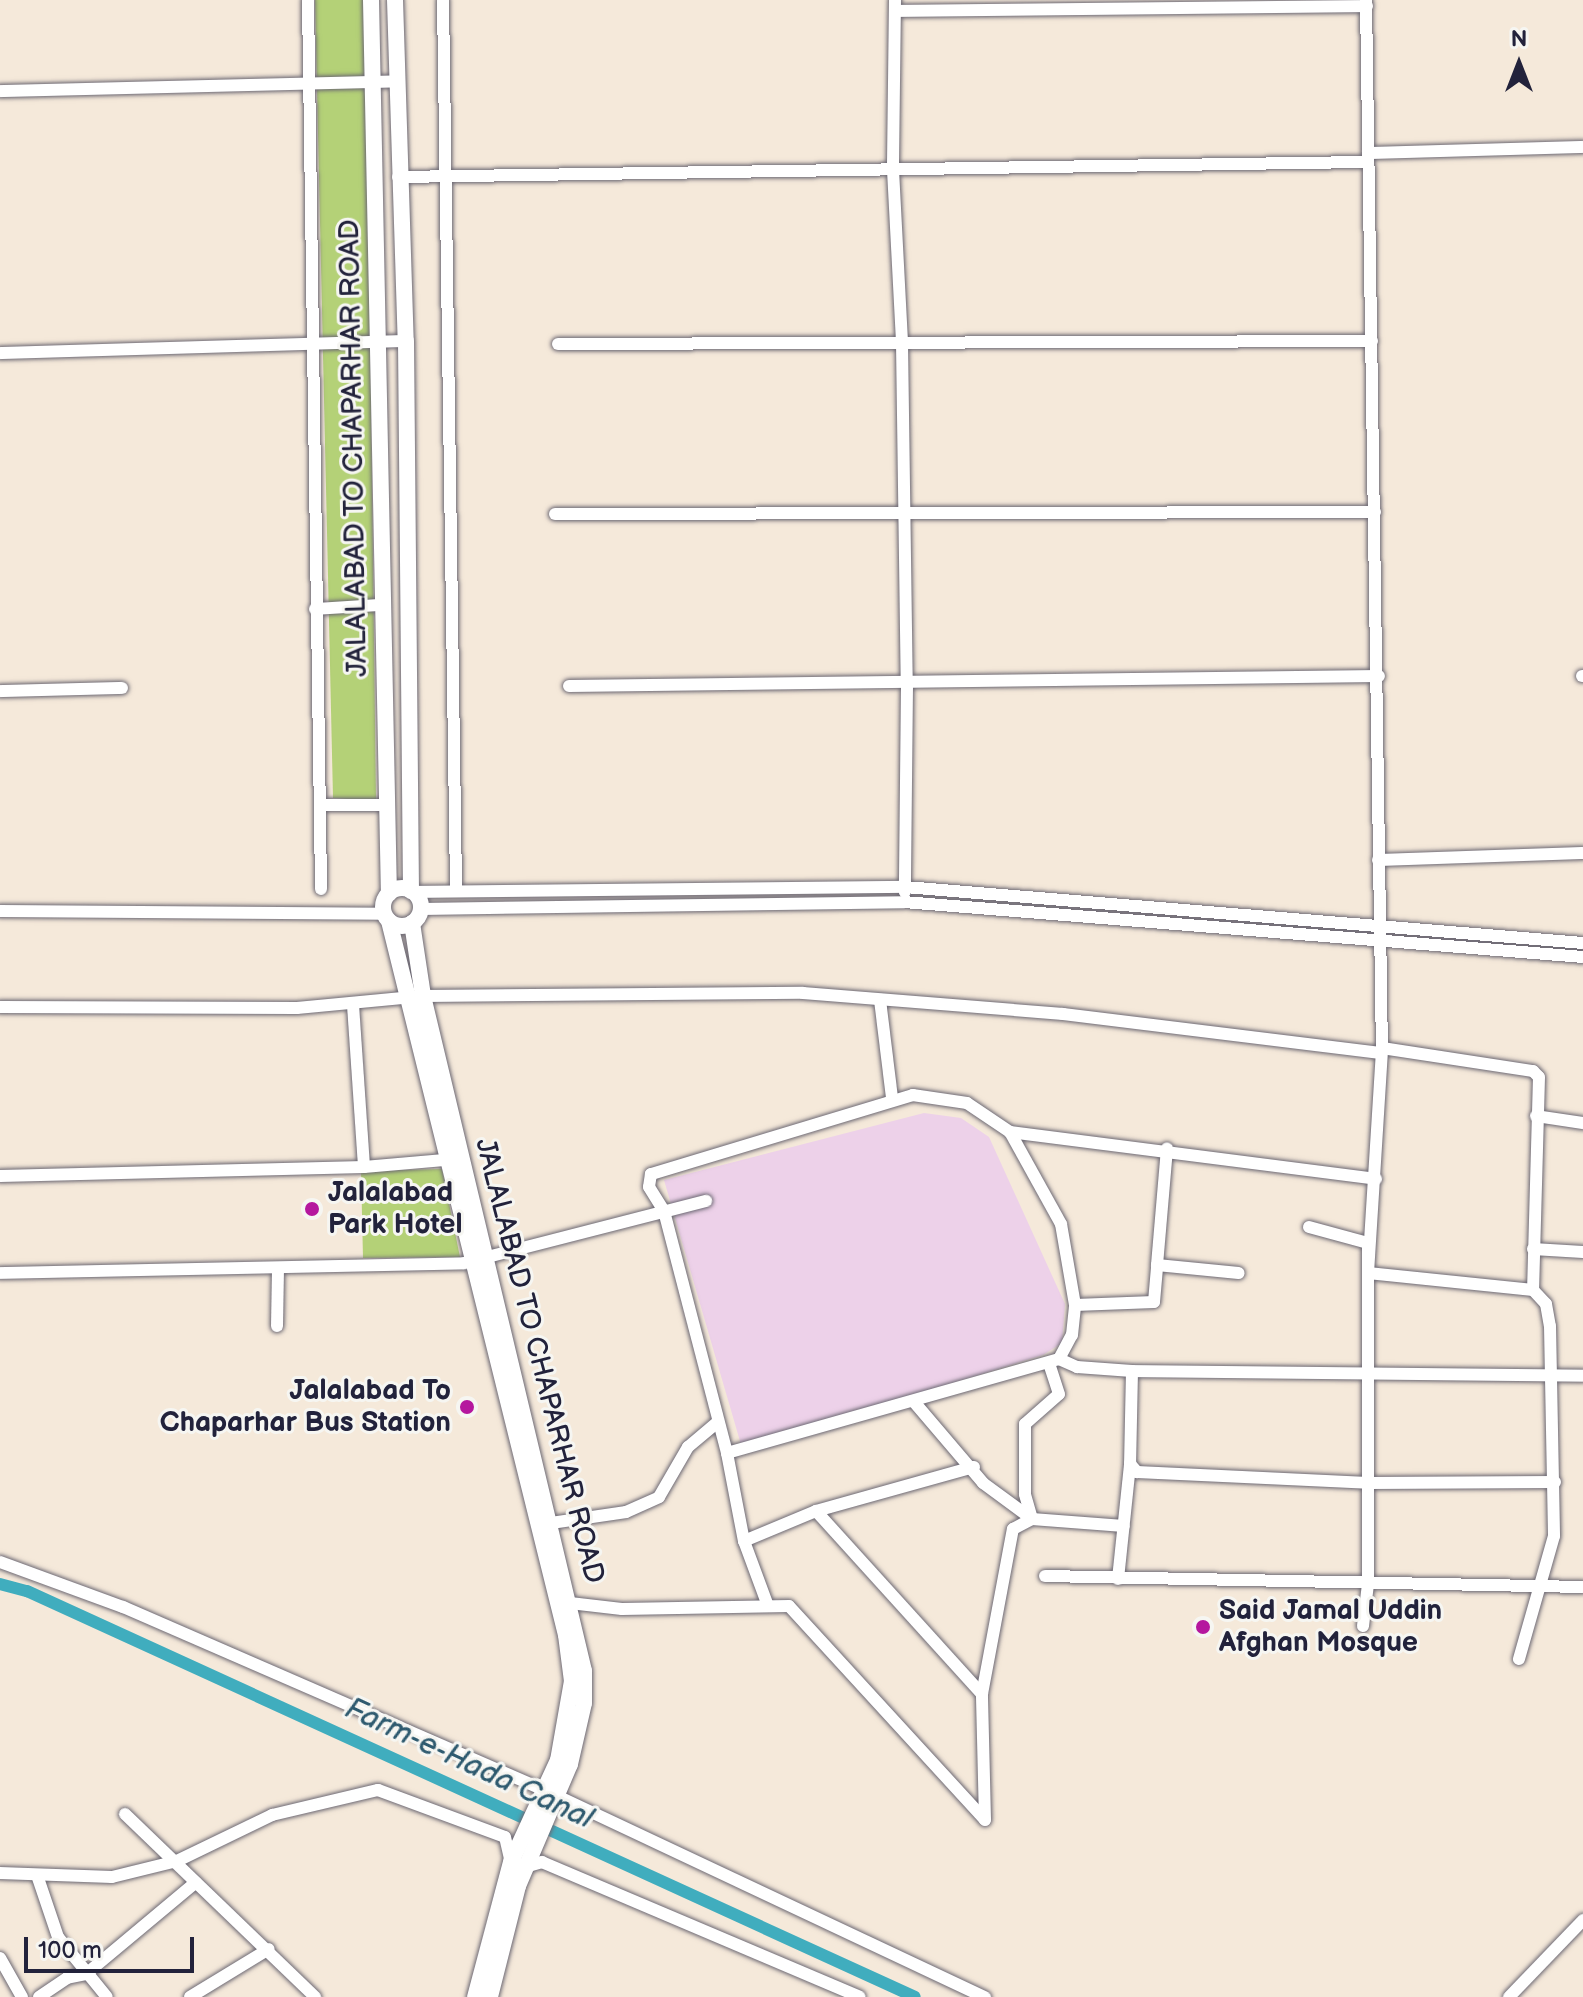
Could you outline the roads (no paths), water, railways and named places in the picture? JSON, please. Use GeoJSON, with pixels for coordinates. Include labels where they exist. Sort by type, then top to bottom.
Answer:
{"type":"FeatureCollection","features":[{"type":"Feature","properties":{"kind":"main road","name":"JALALABAD TO CHAPARHAR ROAD"},"geometry":{"type":"LineString","coordinates":[[371,0],[381,341],[381,605],[389,894],[386,917],[415,998],[463,1158],[584,1671],[584,1703],[570,1764],[546,1799]]}},
{"type":"Feature","properties":{"kind":"main road","name":"JALALABAD TO CHAPARHAR ROAD"},"geometry":{"type":"LineString","coordinates":[[395,0],[398,177],[406,341],[412,891],[417,916],[415,998],[445,1161],[566,1635],[572,1681],[567,1725],[546,1799]]}},
{"type":"Feature","properties":{"kind":"main road"},"geometry":{"type":"LineString","coordinates":[[389,894],[400,888],[412,891]]}},
{"type":"Feature","properties":{"kind":"main road"},"geometry":{"type":"LineString","coordinates":[[386,917],[417,916]]}},
{"type":"Feature","properties":{"kind":"main road"},"geometry":{"type":"LineString","coordinates":[[475,1997],[511,1885],[546,1799]]}},
{"type":"Feature","properties":{"kind":"main road"},"geometry":{"type":"LineString","coordinates":[[490,1997],[511,1885]]}},
{"type":"Feature","properties":{"kind":"street"},"geometry":{"type":"LineString","coordinates":[[308,0],[321,889]]}},
{"type":"Feature","properties":{"kind":"street"},"geometry":{"type":"LineString","coordinates":[[443,0],[456,891]]}},
{"type":"Feature","properties":{"kind":"street"},"geometry":{"type":"LineString","coordinates":[[904,902],[907,686],[902,343],[893,170],[895,6],[1367,3],[1382,1050],[1368,1273]]}},
{"type":"Feature","properties":{"kind":"street"},"geometry":{"type":"LineString","coordinates":[[0,91],[396,81]]}},
{"type":"Feature","properties":{"kind":"street"},"geometry":{"type":"LineString","coordinates":[[398,177],[893,170],[1368,158],[1583,147]]}},
{"type":"Feature","properties":{"kind":"street"},"geometry":{"type":"LineString","coordinates":[[0,353],[406,341]]}},
{"type":"Feature","properties":{"kind":"street"},"geometry":{"type":"LineString","coordinates":[[558,344],[1372,341]]}},
{"type":"Feature","properties":{"kind":"street"},"geometry":{"type":"LineString","coordinates":[[555,514],[1375,512]]}},
{"type":"Feature","properties":{"kind":"street"},"geometry":{"type":"LineString","coordinates":[[315,609],[381,605]]}},
{"type":"Feature","properties":{"kind":"street"},"geometry":{"type":"LineString","coordinates":[[569,686],[907,686],[1379,676]]}},
{"type":"Feature","properties":{"kind":"street"},"geometry":{"type":"LineString","coordinates":[[0,691],[122,688]]}},
{"type":"Feature","properties":{"kind":"street"},"geometry":{"type":"LineString","coordinates":[[322,805],[386,805]]}},
{"type":"Feature","properties":{"kind":"street"},"geometry":{"type":"LineString","coordinates":[[1378,860],[1583,853]]}},
{"type":"Feature","properties":{"kind":"street"},"geometry":{"type":"LineString","coordinates":[[412,891],[905,887],[1379,923],[1583,943]]}},
{"type":"Feature","properties":{"kind":"street"},"geometry":{"type":"LineString","coordinates":[[417,916],[904,902],[1379,938],[1583,957]]}},
{"type":"Feature","properties":{"kind":"street"},"geometry":{"type":"LineString","coordinates":[[0,911],[386,917]]}},
{"type":"Feature","properties":{"kind":"street"},"geometry":{"type":"LineString","coordinates":[[0,1007],[353,1005],[415,998],[803,993],[1063,1014],[1382,1050],[1533,1071],[1539,1077],[1533,1290]]}},
{"type":"Feature","properties":{"kind":"street"},"geometry":{"type":"LineString","coordinates":[[880,1000],[892,1098]]}},
{"type":"Feature","properties":{"kind":"street"},"geometry":{"type":"LineString","coordinates":[[353,1005],[364,1167]]}},
{"type":"Feature","properties":{"kind":"street"},"geometry":{"type":"LineString","coordinates":[[768,1606],[744,1541],[727,1453],[664,1211],[649,1187],[651,1174],[658,1169],[892,1098],[953,1099],[1010,1132],[1167,1148],[1376,1179]]}},
{"type":"Feature","properties":{"kind":"street"},"geometry":{"type":"LineString","coordinates":[[1536,1116],[1583,1123]]}},
{"type":"Feature","properties":{"kind":"street"},"geometry":{"type":"LineString","coordinates":[[1010,1132],[1061,1224],[1075,1305],[1072,1335],[1054,1361],[1059,1394],[1025,1424],[1025,1494],[1032,1519]]}},
{"type":"Feature","properties":{"kind":"street"},"geometry":{"type":"LineString","coordinates":[[1075,1305],[1154,1302],[1167,1148]]}},
{"type":"Feature","properties":{"kind":"street"},"geometry":{"type":"LineString","coordinates":[[0,1176],[364,1167],[463,1158]]}},
{"type":"Feature","properties":{"kind":"street"},"geometry":{"type":"LineString","coordinates":[[0,1273],[278,1270],[469,1262],[706,1201]]}},
{"type":"Feature","properties":{"kind":"street"},"geometry":{"type":"LineString","coordinates":[[1309,1227],[1368,1243],[1365,1372],[1368,1584],[1363,1626]]}},
{"type":"Feature","properties":{"kind":"street"},"geometry":{"type":"LineString","coordinates":[[1533,1249],[1583,1252]]}},
{"type":"Feature","properties":{"kind":"street"},"geometry":{"type":"LineString","coordinates":[[1157,1265],[1239,1273]]}},
{"type":"Feature","properties":{"kind":"street"},"geometry":{"type":"LineString","coordinates":[[277,1326],[278,1270]]}},
{"type":"Feature","properties":{"kind":"street"},"geometry":{"type":"LineString","coordinates":[[1368,1273],[1533,1290],[1546,1304],[1555,1482],[1554,1536],[1537,1584],[1519,1659]]}},
{"type":"Feature","properties":{"kind":"street"},"geometry":{"type":"LineString","coordinates":[[727,1453],[915,1403],[1054,1361],[1077,1367],[1132,1371],[1550,1373],[1583,1376]]}},
{"type":"Feature","properties":{"kind":"street"},"geometry":{"type":"LineString","coordinates":[[1118,1579],[1130,1464],[1132,1371]]}},
{"type":"Feature","properties":{"kind":"street"},"geometry":{"type":"LineString","coordinates":[[915,1403],[974,1467],[983,1483],[1032,1519],[1124,1526]]}},
{"type":"Feature","properties":{"kind":"street"},"geometry":{"type":"LineString","coordinates":[[551,1523],[626,1512],[659,1497],[688,1447],[718,1422]]}},
{"type":"Feature","properties":{"kind":"street"},"geometry":{"type":"LineString","coordinates":[[1130,1464],[1137,1472],[1368,1483],[1555,1482]]}},
{"type":"Feature","properties":{"kind":"street"},"geometry":{"type":"LineString","coordinates":[[744,1541],[816,1511],[974,1467]]}},
{"type":"Feature","properties":{"kind":"street"},"geometry":{"type":"LineString","coordinates":[[816,1511],[982,1694]]}},
{"type":"Feature","properties":{"kind":"street"},"geometry":{"type":"LineString","coordinates":[[570,1603],[622,1609],[789,1606],[985,1820],[982,1694],[1013,1529],[1032,1519]]}},
{"type":"Feature","properties":{"kind":"street"},"geometry":{"type":"LineString","coordinates":[[0,1562],[123,1607],[985,1997]]}},
{"type":"Feature","properties":{"kind":"street"},"geometry":{"type":"LineString","coordinates":[[1045,1576],[1583,1587]]}},
{"type":"Feature","properties":{"kind":"street"},"geometry":{"type":"LineString","coordinates":[[0,1873],[38,1878],[112,1877],[177,1861],[272,1815],[378,1790],[505,1837],[521,1858],[542,1862],[860,1997]]}},
{"type":"Feature","properties":{"kind":"street"},"geometry":{"type":"LineString","coordinates":[[125,1814],[269,1949],[315,1997]]}},
{"type":"Feature","properties":{"kind":"street"},"geometry":{"type":"LineString","coordinates":[[38,1878],[58,1937],[107,1997]]}},
{"type":"Feature","properties":{"kind":"street"},"geometry":{"type":"LineString","coordinates":[[39,1997],[67,1978],[86,1974],[196,1882]]}},
{"type":"Feature","properties":{"kind":"street"},"geometry":{"type":"LineString","coordinates":[[1519,1995],[1583,1920]]}},
{"type":"Feature","properties":{"kind":"street"},"geometry":{"type":"LineString","coordinates":[[190,1997],[269,1949]]}},
{"type":"Feature","properties":{"kind":"street"},"geometry":{"type":"LineString","coordinates":[[0,1958],[22,1997]]}},
{"type":"Feature","properties":{"kind":"waterway","name":"Farm-e-Hada Canal"},"geometry":{"type":"LineString","coordinates":[[0,1584],[27,1591],[915,1997]]}},
{"type":"Feature","properties":{"kind":"place","name":"Jalalabad Park Hotel"},"geometry":{"type":"Point","coordinates":[312,1209]}},
{"type":"Feature","properties":{"kind":"place","name":"Jalalabad To Chaparhar Bus Station"},"geometry":{"type":"Point","coordinates":[467,1407]}},
{"type":"Feature","properties":{"kind":"place","name":"Said Jamal Uddin Afghan Mosque"},"geometry":{"type":"Point","coordinates":[1203,1627]}}]}
